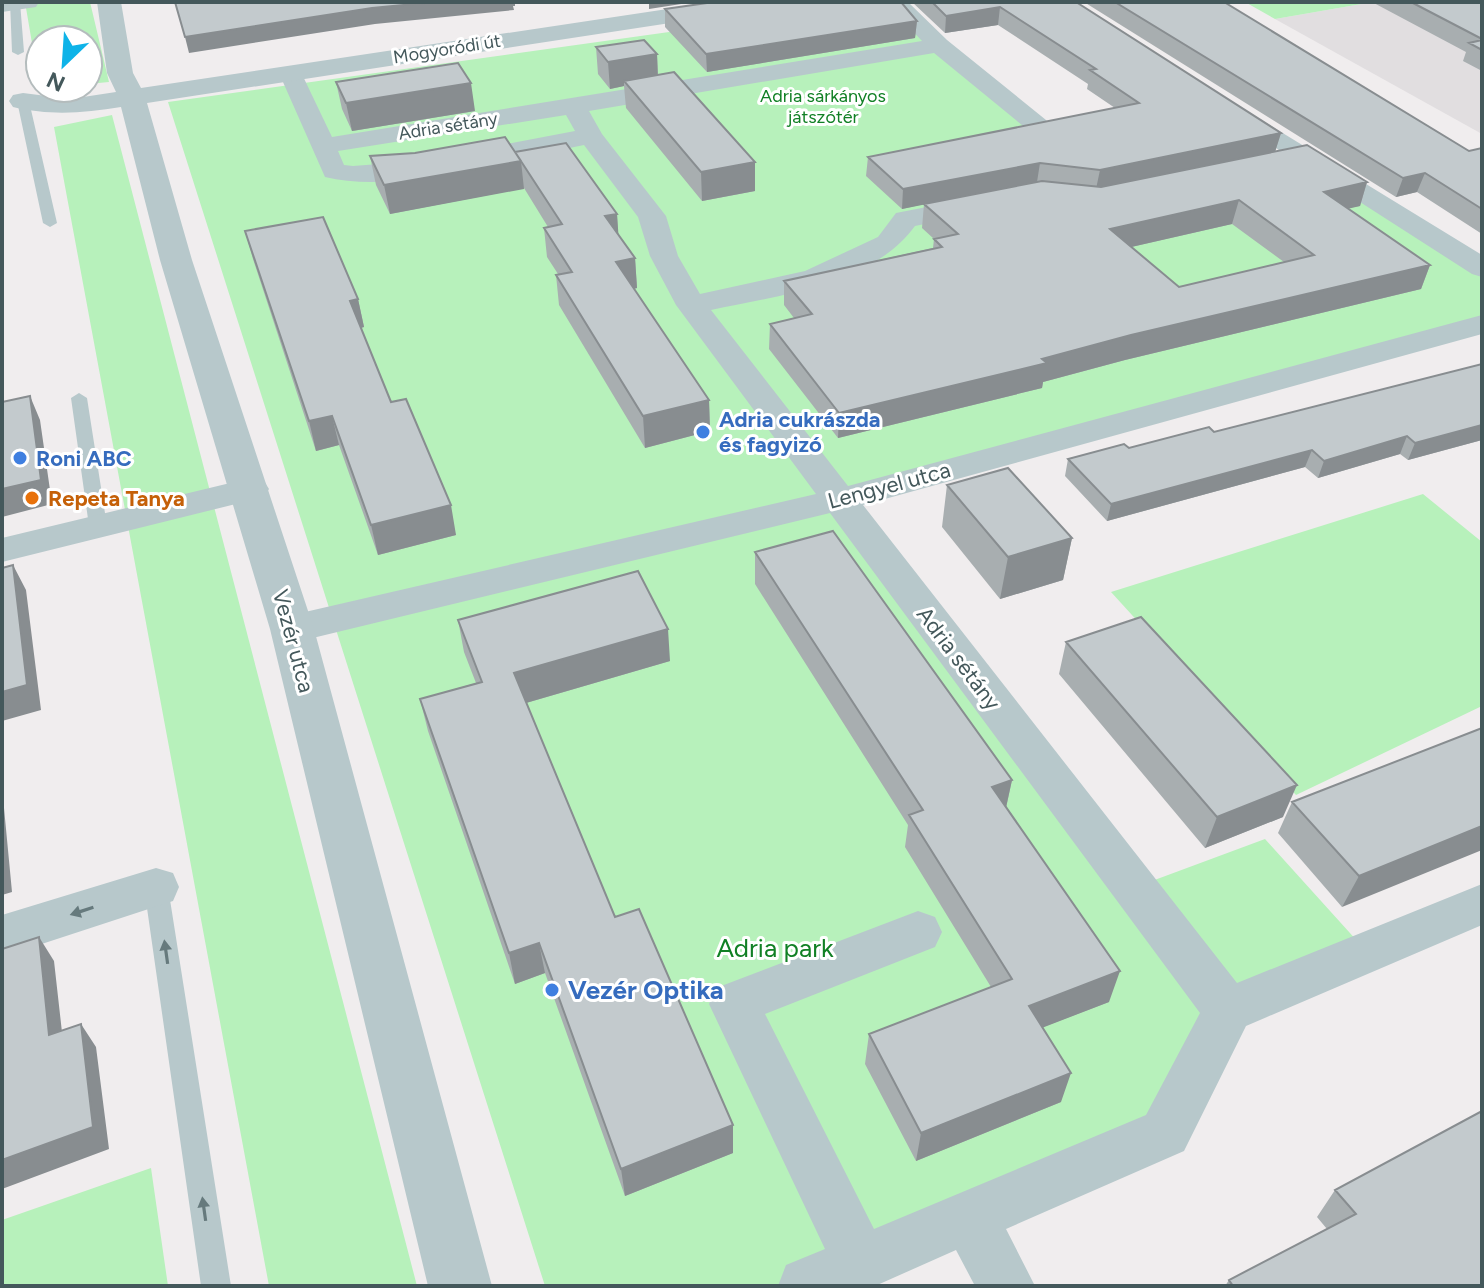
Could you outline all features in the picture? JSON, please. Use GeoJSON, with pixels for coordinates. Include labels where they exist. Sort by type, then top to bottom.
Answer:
{"type":"FeatureCollection","features":[{"type":"Feature","properties":{"kind":"street","name":"Vezér utca"},"geometry":{"type":"LineString","coordinates":[[109,2],[120,73],[132,97],[176,260],[251,489],[292,629],[460,1286]]}},
{"type":"Feature","properties":{"kind":"street","name":"Mogyoródi út"},"geometry":{"type":"LineString","coordinates":[[13,103],[70,107],[762,2]]}},
{"type":"Feature","properties":{"kind":"street"},"geometry":{"type":"LineString","coordinates":[[896,2],[939,45],[1037,125]]}},
{"type":"Feature","properties":{"kind":"street","name":"Adria sétány"},"geometry":{"type":"LineString","coordinates":[[322,146],[939,45]]}},
{"type":"Feature","properties":{"kind":"street","name":"Adria sétány"},"geometry":{"type":"LineString","coordinates":[[291,73],[334,171],[359,176],[590,136]]}},
{"type":"Feature","properties":{"kind":"street"},"geometry":{"type":"LineString","coordinates":[[1214,97],[1482,268]]}},
{"type":"Feature","properties":{"kind":"street","name":"Adria sétány"},"geometry":{"type":"LineString","coordinates":[[574,106],[590,136],[652,216],[664,256],[691,305],[1228,1010]]}},
{"type":"Feature","properties":{"kind":"street"},"geometry":{"type":"LineString","coordinates":[[1266,164],[1306,156]]}},
{"type":"Feature","properties":{"kind":"street"},"geometry":{"type":"LineString","coordinates":[[691,305],[814,278],[888,243],[906,219],[1008,209]]}},
{"type":"Feature","properties":{"kind":"street","name":"Lengyel utca"},"geometry":{"type":"LineString","coordinates":[[292,629],[838,500],[1482,324]]}},
{"type":"Feature","properties":{"kind":"street"},"geometry":{"type":"LineString","coordinates":[[2,550],[251,489]]}},
{"type":"Feature","properties":{"kind":"street"},"geometry":{"type":"LineString","coordinates":[[2,936],[156,887]]}},
{"type":"Feature","properties":{"kind":"street"},"geometry":{"type":"LineString","coordinates":[[807,1286],[1165,1133],[1228,1010],[1482,904]]}},
{"type":"Feature","properties":{"kind":"street"},"geometry":{"type":"LineString","coordinates":[[861,1263],[734,1004],[918,932]]}},
{"type":"Feature","properties":{"kind":"street"},"geometry":{"type":"LineString","coordinates":[[969,1217],[1006,1286]]}},
{"type":"Feature","properties":{"kind":"lane"},"geometry":{"type":"LineString","coordinates":[[15,3],[18,52]]}},
{"type":"Feature","properties":{"kind":"lane"},"geometry":{"type":"LineString","coordinates":[[13,103],[50,223]]}},
{"type":"Feature","properties":{"kind":"lane"},"geometry":{"type":"LineString","coordinates":[[79,398],[98,526]]}},
{"type":"Feature","properties":{"kind":"lane"},"geometry":{"type":"LineString","coordinates":[[156,887],[216,1286]]}},
{"type":"Feature","properties":{"kind":"shaded area"},"geometry":{"type":"Polygon","coordinates":[[[1373,2],[1482,2],[1482,134],[1275,19],[1373,2]]]}},
{"type":"Feature","properties":{"kind":"green space"},"geometry":{"type":"Polygon","coordinates":[[[25,2],[90,2],[95,24],[29,24],[25,2]]]}},
{"type":"Feature","properties":{"kind":"green space","name":"Adria park"},"geometry":{"type":"Polygon","coordinates":[[[883,2],[1132,192],[1306,156],[1482,268],[1482,324],[839,500],[1133,888],[1265,839],[1368,953],[1228,1010],[1165,1133],[809,1286],[545,1286],[168,102],[883,2]]]}},
{"type":"Feature","properties":{"kind":"green space"},"geometry":{"type":"Polygon","coordinates":[[[1245,2],[1373,2],[1275,19],[1245,2]]]}},
{"type":"Feature","properties":{"kind":"green space"},"geometry":{"type":"Polygon","coordinates":[[[104,61],[109,82],[104,82],[104,61]]]}},
{"type":"Feature","properties":{"kind":"green space"},"geometry":{"type":"Polygon","coordinates":[[[112,115],[417,1286],[269,1286],[54,127],[112,115]]]}},
{"type":"Feature","properties":{"kind":"green space"},"geometry":{"type":"Polygon","coordinates":[[[1423,494],[1482,542],[1482,706],[1296,795],[1111,592],[1423,494]]]}},
{"type":"Feature","properties":{"kind":"green space"},"geometry":{"type":"Polygon","coordinates":[[[151,1168],[168,1286],[2,1286],[2,1220],[151,1168]]]}},
{"type":"Feature","properties":{"kind":"building"},"geometry":{"type":"Polygon","coordinates":[[[175,2],[435,2],[372,8],[185,37],[175,2]]]}},
{"type":"Feature","properties":{"kind":"building"},"geometry":{"type":"Polygon","coordinates":[[[714,2],[901,2],[917,21],[706,54],[665,9],[714,2]]]}},
{"type":"Feature","properties":{"kind":"building"},"geometry":{"type":"Polygon","coordinates":[[[932,2],[1076,2],[1281,133],[1100,170],[1040,163],[903,189],[868,157],[1139,103],[1090,70],[1096,69],[1000,7],[946,16],[932,2]]]}},
{"type":"Feature","properties":{"kind":"building"},"geometry":{"type":"Polygon","coordinates":[[[1115,2],[1224,2],[1469,151],[1482,148],[1482,209],[1425,173],[1403,178],[1115,2]]]}},
{"type":"Feature","properties":{"kind":"building"},"geometry":{"type":"Polygon","coordinates":[[[1411,2],[1482,2],[1482,39],[1411,2]]]}},
{"type":"Feature","properties":{"kind":"building"},"geometry":{"type":"Polygon","coordinates":[[[644,40],[657,54],[608,62],[596,47],[644,40]]]}},
{"type":"Feature","properties":{"kind":"building"},"geometry":{"type":"Polygon","coordinates":[[[1482,40],[1482,50],[1469,43],[1482,40]]]}},
{"type":"Feature","properties":{"kind":"building"},"geometry":{"type":"Polygon","coordinates":[[[458,63],[471,83],[346,103],[336,82],[458,63]]]}},
{"type":"Feature","properties":{"kind":"building"},"geometry":{"type":"Polygon","coordinates":[[[674,72],[755,162],[701,172],[624,81],[674,72]]]}},
{"type":"Feature","properties":{"kind":"building"},"geometry":{"type":"Polygon","coordinates":[[[505,137],[521,161],[384,185],[370,156],[415,153],[505,137]]]}},
{"type":"Feature","properties":{"kind":"building"},"geometry":{"type":"Polygon","coordinates":[[[566,143],[617,214],[605,216],[635,258],[616,262],[709,400],[643,416],[556,275],[572,272],[544,228],[562,224],[515,152],[566,143]]]}},
{"type":"Feature","properties":{"kind":"building"},"geometry":{"type":"Polygon","coordinates":[[[1307,145],[1367,182],[1324,192],[1430,265],[1131,335],[1042,359],[1047,363],[839,413],[770,324],[812,314],[784,281],[942,247],[934,239],[958,234],[924,204],[1042,181],[1101,187],[1307,145]],[[1239,200],[1110,229],[1179,287],[1314,255],[1239,200]]]}},
{"type":"Feature","properties":{"kind":"building"},"geometry":{"type":"Polygon","coordinates":[[[323,217],[358,299],[350,301],[391,402],[406,399],[451,505],[371,525],[332,416],[309,421],[245,231],[323,217]]]}},
{"type":"Feature","properties":{"kind":"building"},"geometry":{"type":"Polygon","coordinates":[[[1482,364],[1482,425],[1415,443],[1407,436],[1324,461],[1312,450],[1111,504],[1068,459],[1124,444],[1129,448],[1209,427],[1214,432],[1482,364]]]}},
{"type":"Feature","properties":{"kind":"building"},"geometry":{"type":"Polygon","coordinates":[[[30,396],[41,480],[2,489],[2,402],[30,396]]]}},
{"type":"Feature","properties":{"kind":"building"},"geometry":{"type":"Polygon","coordinates":[[[1008,468],[1072,538],[1008,557],[947,485],[1008,468]]]}},
{"type":"Feature","properties":{"kind":"building"},"geometry":{"type":"Polygon","coordinates":[[[833,531],[1012,780],[992,787],[1120,971],[1029,1006],[1071,1073],[921,1133],[869,1034],[1012,979],[909,815],[923,810],[755,552],[833,531]]]}},
{"type":"Feature","properties":{"kind":"building"},"geometry":{"type":"Polygon","coordinates":[[[13,565],[27,685],[2,692],[2,568],[13,565]]]}},
{"type":"Feature","properties":{"kind":"building"},"geometry":{"type":"Polygon","coordinates":[[[638,571],[668,629],[514,673],[615,917],[639,909],[733,1125],[621,1169],[539,943],[509,953],[420,699],[482,682],[458,620],[638,571]]]}},
{"type":"Feature","properties":{"kind":"building"},"geometry":{"type":"Polygon","coordinates":[[[1141,617],[1297,785],[1217,817],[1066,642],[1141,617]]]}},
{"type":"Feature","properties":{"kind":"building"},"geometry":{"type":"Polygon","coordinates":[[[1482,728],[1482,826],[1359,876],[1292,802],[1482,728]]]}},
{"type":"Feature","properties":{"kind":"building"},"geometry":{"type":"Polygon","coordinates":[[[39,937],[49,1035],[81,1024],[93,1127],[2,1160],[2,949],[39,937]]]}},
{"type":"Feature","properties":{"kind":"building"},"geometry":{"type":"Polygon","coordinates":[[[1482,1111],[1482,1286],[1233,1286],[1229,1280],[1356,1214],[1335,1190],[1482,1111]]]}},
{"type":"Feature","properties":{"kind":"place","name":"Adria cukrászda és fagyizó"},"geometry":{"type":"Point","coordinates":[703,432]}},
{"type":"Feature","properties":{"kind":"place","name":"Roni ABC"},"geometry":{"type":"Point","coordinates":[20,458]}},
{"type":"Feature","properties":{"kind":"place","name":"Repeta Tanya"},"geometry":{"type":"Point","coordinates":[32,498]}},
{"type":"Feature","properties":{"kind":"place","name":"Vezér Optika"},"geometry":{"type":"Point","coordinates":[552,990]}},
{"type":"Feature","properties":{"kind":"park label","name":"Adria sárkányos játszótér"},"geometry":{"type":"Point","coordinates":[823,106]}}]}
